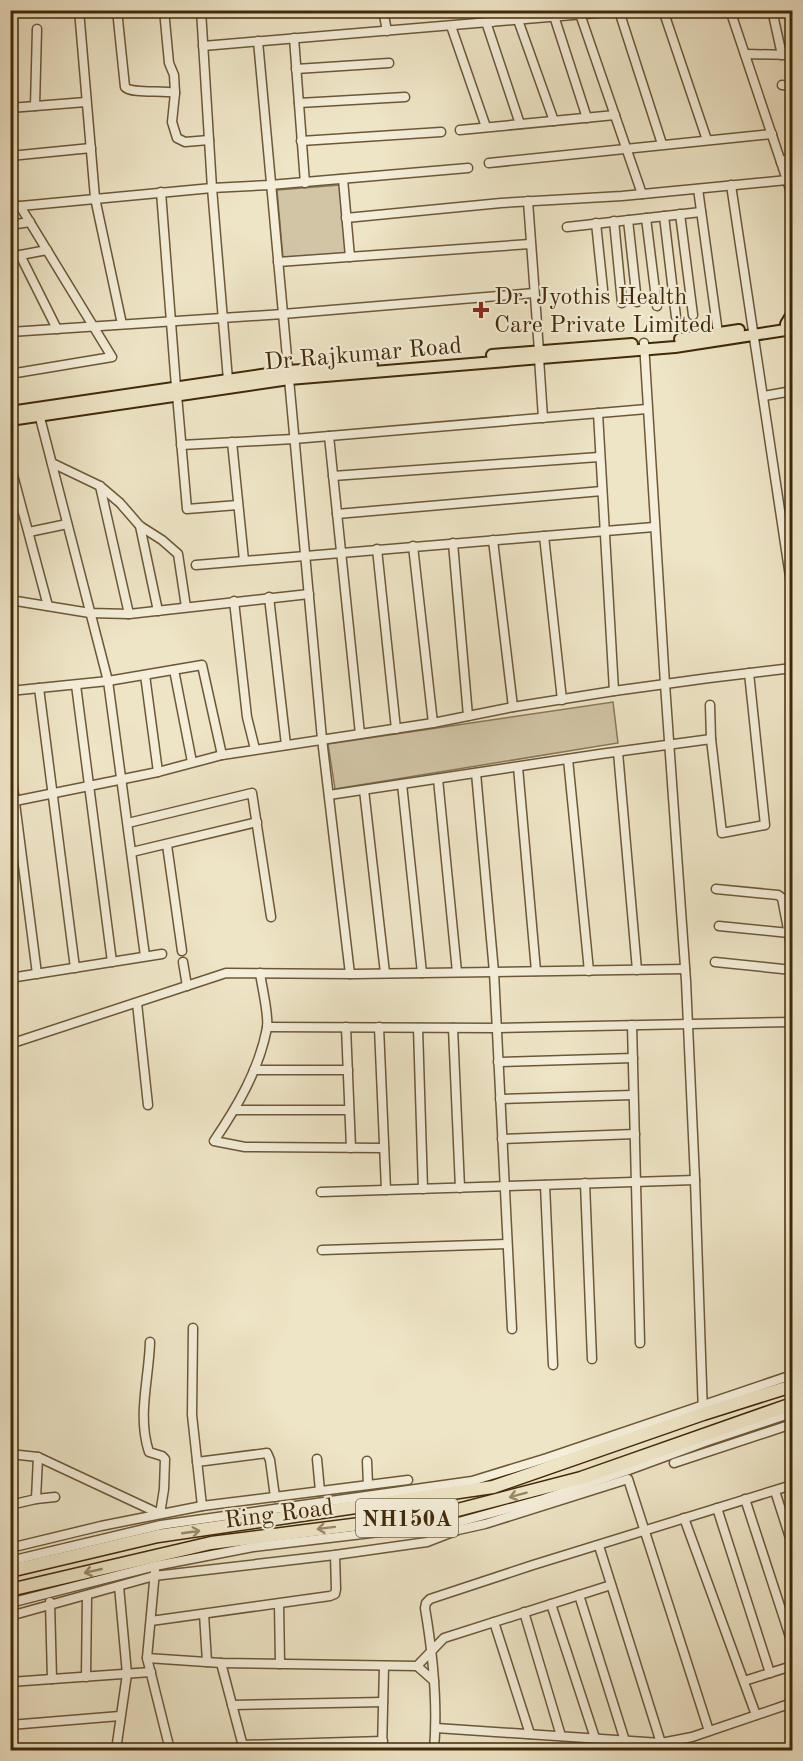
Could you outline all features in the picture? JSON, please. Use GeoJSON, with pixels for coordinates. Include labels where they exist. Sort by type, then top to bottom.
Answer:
{"type":"FeatureCollection","features":[{"type":"Feature","properties":{"kind":"highway","name":"Ring Road"},"geometry":{"type":"LineString","coordinates":[[10,1571],[160,1531],[493,1487],[702,1409],[792,1386]]}},
{"type":"Feature","properties":{"kind":"highway","name":"Ring Road"},"geometry":{"type":"LineString","coordinates":[[10,1590],[156,1561],[212,1543],[446,1513],[580,1478],[792,1404]]}},
{"type":"Feature","properties":{"kind":"main road"},"geometry":{"type":"LineString","coordinates":[[789,326],[792,314]]}},
{"type":"Feature","properties":{"kind":"main road","name":"Dr Rajkumar Road"},"geometry":{"type":"LineString","coordinates":[[644,346],[675,347],[789,326]]}},
{"type":"Feature","properties":{"kind":"main road","name":"Dr Rajkumar Road"},"geometry":{"type":"LineString","coordinates":[[177,391],[228,380],[644,346],[718,333],[753,332]]}},
{"type":"Feature","properties":{"kind":"main road","name":"Dr Rajkumar Road"},"geometry":{"type":"LineString","coordinates":[[10,420],[38,412],[288,375]]}},
{"type":"Feature","properties":{"kind":"main road","name":"Dr Rajkumar Road"},"geometry":{"type":"LineString","coordinates":[[10,412],[38,412]]}},
{"type":"Feature","properties":{"kind":"street"},"geometry":{"type":"LineString","coordinates":[[79,10],[95,198],[122,324]]}},
{"type":"Feature","properties":{"kind":"street"},"geometry":{"type":"LineString","coordinates":[[117,10],[124,87],[134,92],[157,90],[175,93]]}},
{"type":"Feature","properties":{"kind":"street"},"geometry":{"type":"LineString","coordinates":[[164,10],[169,63],[174,75],[175,93],[171,122],[177,138],[185,142],[209,140]]}},
{"type":"Feature","properties":{"kind":"street"},"geometry":{"type":"LineString","coordinates":[[201,10],[212,188],[228,380]]}},
{"type":"Feature","properties":{"kind":"street"},"geometry":{"type":"LineString","coordinates":[[383,10],[387,31]]}},
{"type":"Feature","properties":{"kind":"street"},"geometry":{"type":"LineString","coordinates":[[491,10],[489,22],[520,124]]}},
{"type":"Feature","properties":{"kind":"street"},"geometry":{"type":"LineString","coordinates":[[203,46],[518,20],[542,14],[554,16],[632,10]]}},
{"type":"Feature","properties":{"kind":"street"},"geometry":{"type":"LineString","coordinates":[[663,10],[707,140]]}},
{"type":"Feature","properties":{"kind":"street"},"geometry":{"type":"LineString","coordinates":[[730,10],[792,195]]}},
{"type":"Feature","properties":{"kind":"street"},"geometry":{"type":"LineString","coordinates":[[772,10],[782,55]]}},
{"type":"Feature","properties":{"kind":"street"},"geometry":{"type":"LineString","coordinates":[[619,11],[662,144]]}},
{"type":"Feature","properties":{"kind":"street"},"geometry":{"type":"LineString","coordinates":[[580,14],[642,194]]}},
{"type":"Feature","properties":{"kind":"street"},"geometry":{"type":"LineString","coordinates":[[554,16],[587,118]]}},
{"type":"Feature","properties":{"kind":"street"},"geometry":{"type":"LineString","coordinates":[[518,20],[554,121]]}},
{"type":"Feature","properties":{"kind":"street"},"geometry":{"type":"LineString","coordinates":[[451,26],[486,127]]}},
{"type":"Feature","properties":{"kind":"street"},"geometry":{"type":"LineString","coordinates":[[35,106],[38,29]]}},
{"type":"Feature","properties":{"kind":"street"},"geometry":{"type":"LineString","coordinates":[[294,39],[305,183]]}},
{"type":"Feature","properties":{"kind":"street"},"geometry":{"type":"LineString","coordinates":[[258,41],[322,739],[350,974]]}},
{"type":"Feature","properties":{"kind":"street"},"geometry":{"type":"LineString","coordinates":[[745,54],[792,56]]}},
{"type":"Feature","properties":{"kind":"street"},"geometry":{"type":"LineString","coordinates":[[296,69],[389,63]]}},
{"type":"Feature","properties":{"kind":"street"},"geometry":{"type":"LineString","coordinates":[[782,86],[792,86]]}},
{"type":"Feature","properties":{"kind":"street"},"geometry":{"type":"LineString","coordinates":[[298,103],[405,97]]}},
{"type":"Feature","properties":{"kind":"street"},"geometry":{"type":"LineString","coordinates":[[10,108],[86,102]]}},
{"type":"Feature","properties":{"kind":"street"},"geometry":{"type":"LineString","coordinates":[[460,130],[615,116]]}},
{"type":"Feature","properties":{"kind":"street"},"geometry":{"type":"LineString","coordinates":[[301,141],[441,132]]}},
{"type":"Feature","properties":{"kind":"street"},"geometry":{"type":"LineString","coordinates":[[489,163],[626,147],[772,134]]}},
{"type":"Feature","properties":{"kind":"street"},"geometry":{"type":"LineString","coordinates":[[10,156],[92,148]]}},
{"type":"Feature","properties":{"kind":"street"},"geometry":{"type":"LineString","coordinates":[[781,162],[792,156]]}},
{"type":"Feature","properties":{"kind":"street"},"geometry":{"type":"LineString","coordinates":[[10,207],[161,192],[305,183],[468,168]]}},
{"type":"Feature","properties":{"kind":"street"},"geometry":{"type":"LineString","coordinates":[[343,179],[350,257]]}},
{"type":"Feature","properties":{"kind":"street"},"geometry":{"type":"LineString","coordinates":[[346,218],[787,180]]}},
{"type":"Feature","properties":{"kind":"street"},"geometry":{"type":"LineString","coordinates":[[731,185],[792,590]]}},
{"type":"Feature","properties":{"kind":"street"},"geometry":{"type":"LineString","coordinates":[[698,189],[718,333]]}},
{"type":"Feature","properties":{"kind":"street"},"geometry":{"type":"LineString","coordinates":[[161,192],[187,509],[238,505]]}},
{"type":"Feature","properties":{"kind":"street"},"geometry":{"type":"LineString","coordinates":[[528,201],[543,418]]}},
{"type":"Feature","properties":{"kind":"street"},"geometry":{"type":"LineString","coordinates":[[10,374],[112,357],[20,206]]}},
{"type":"Feature","properties":{"kind":"street"},"geometry":{"type":"LineString","coordinates":[[567,227],[701,212]]}},
{"type":"Feature","properties":{"kind":"street"},"geometry":{"type":"LineString","coordinates":[[680,214],[693,315]]}},
{"type":"Feature","properties":{"kind":"street"},"geometry":{"type":"LineString","coordinates":[[664,216],[676,317]]}},
{"type":"Feature","properties":{"kind":"street"},"geometry":{"type":"LineString","coordinates":[[646,218],[657,306]]}},
{"type":"Feature","properties":{"kind":"street"},"geometry":{"type":"LineString","coordinates":[[628,220],[637,302]]}},
{"type":"Feature","properties":{"kind":"street"},"geometry":{"type":"LineString","coordinates":[[614,221],[622,303]]}},
{"type":"Feature","properties":{"kind":"street"},"geometry":{"type":"LineString","coordinates":[[10,225],[30,222]]}},
{"type":"Feature","properties":{"kind":"street"},"geometry":{"type":"LineString","coordinates":[[596,223],[604,299]]}},
{"type":"Feature","properties":{"kind":"street"},"geometry":{"type":"LineString","coordinates":[[278,262],[530,244]]}},
{"type":"Feature","properties":{"kind":"street"},"geometry":{"type":"LineString","coordinates":[[10,257],[47,250]]}},
{"type":"Feature","properties":{"kind":"street"},"geometry":{"type":"LineString","coordinates":[[20,255],[57,329]]}},
{"type":"Feature","properties":{"kind":"street"},"geometry":{"type":"LineString","coordinates":[[10,332],[283,314],[534,293]]}},
{"type":"Feature","properties":{"kind":"street"},"geometry":{"type":"LineString","coordinates":[[644,346],[664,684],[688,1023],[702,1409],[792,1375]]}},
{"type":"Feature","properties":{"kind":"street"},"geometry":{"type":"LineString","coordinates":[[764,396],[792,391]]}},
{"type":"Feature","properties":{"kind":"street"},"geometry":{"type":"LineString","coordinates":[[181,445],[294,439],[647,409]]}},
{"type":"Feature","properties":{"kind":"street"},"geometry":{"type":"LineString","coordinates":[[38,412],[108,681],[145,956]]}},
{"type":"Feature","properties":{"kind":"street"},"geometry":{"type":"LineString","coordinates":[[598,413],[614,692]]}},
{"type":"Feature","properties":{"kind":"street"},"geometry":{"type":"LineString","coordinates":[[328,436],[360,734]]}},
{"type":"Feature","properties":{"kind":"street"},"geometry":{"type":"LineString","coordinates":[[232,442],[244,560]]}},
{"type":"Feature","properties":{"kind":"street"},"geometry":{"type":"LineString","coordinates":[[333,476],[599,457]]}},
{"type":"Feature","properties":{"kind":"street"},"geometry":{"type":"LineString","coordinates":[[52,463],[100,486],[120,503],[140,526],[178,554],[186,607]]}},
{"type":"Feature","properties":{"kind":"street"},"geometry":{"type":"LineString","coordinates":[[10,464],[48,606]]}},
{"type":"Feature","properties":{"kind":"street"},"geometry":{"type":"LineString","coordinates":[[100,486],[129,614]]}},
{"type":"Feature","properties":{"kind":"street"},"geometry":{"type":"LineString","coordinates":[[337,514],[602,491]]}},
{"type":"Feature","properties":{"kind":"street"},"geometry":{"type":"LineString","coordinates":[[28,532],[67,524]]}},
{"type":"Feature","properties":{"kind":"street"},"geometry":{"type":"LineString","coordinates":[[140,526],[158,611]]}},
{"type":"Feature","properties":{"kind":"street"},"geometry":{"type":"LineString","coordinates":[[196,565],[654,527]]}},
{"type":"Feature","properties":{"kind":"street"},"geometry":{"type":"LineString","coordinates":[[544,536],[562,700]]}},
{"type":"Feature","properties":{"kind":"street"},"geometry":{"type":"LineString","coordinates":[[493,540],[513,707]]}},
{"type":"Feature","properties":{"kind":"street"},"geometry":{"type":"LineString","coordinates":[[453,543],[468,716]]}},
{"type":"Feature","properties":{"kind":"street"},"geometry":{"type":"LineString","coordinates":[[413,546],[433,723]]}},
{"type":"Feature","properties":{"kind":"street"},"geometry":{"type":"LineString","coordinates":[[377,549],[396,729]]}},
{"type":"Feature","properties":{"kind":"street"},"geometry":{"type":"LineString","coordinates":[[10,600],[90,614],[129,614],[309,594]]}},
{"type":"Feature","properties":{"kind":"street"},"geometry":{"type":"LineString","coordinates":[[269,597],[286,745]]}},
{"type":"Feature","properties":{"kind":"street"},"geometry":{"type":"LineString","coordinates":[[234,601],[247,717],[255,749]]}},
{"type":"Feature","properties":{"kind":"street"},"geometry":{"type":"LineString","coordinates":[[10,691],[108,681],[202,665],[222,755]]}},
{"type":"Feature","properties":{"kind":"street"},"geometry":{"type":"LineString","coordinates":[[13,802],[255,749],[396,729],[513,707],[664,684],[792,669]]}},
{"type":"Feature","properties":{"kind":"street"},"geometry":{"type":"LineString","coordinates":[[174,670],[192,762]]}},
{"type":"Feature","properties":{"kind":"street"},"geometry":{"type":"LineString","coordinates":[[710,705],[711,739],[722,833],[765,825],[749,673]]}},
{"type":"Feature","properties":{"kind":"street"},"geometry":{"type":"LineString","coordinates":[[145,675],[158,772]]}},
{"type":"Feature","properties":{"kind":"street"},"geometry":{"type":"LineString","coordinates":[[76,685],[112,962]]}},
{"type":"Feature","properties":{"kind":"street"},"geometry":{"type":"LineString","coordinates":[[39,688],[75,968]]}},
{"type":"Feature","properties":{"kind":"street"},"geometry":{"type":"LineString","coordinates":[[329,795],[711,739]]}},
{"type":"Feature","properties":{"kind":"street"},"geometry":{"type":"LineString","coordinates":[[618,752],[637,970]]}},
{"type":"Feature","properties":{"kind":"street"},"geometry":{"type":"LineString","coordinates":[[568,759],[589,970]]}},
{"type":"Feature","properties":{"kind":"street"},"geometry":{"type":"LineString","coordinates":[[10,764],[13,802],[37,974]]}},
{"type":"Feature","properties":{"kind":"street"},"geometry":{"type":"LineString","coordinates":[[518,766],[536,971]]}},
{"type":"Feature","properties":{"kind":"street"},"geometry":{"type":"LineString","coordinates":[[476,773],[494,972],[512,1329]]}},
{"type":"Feature","properties":{"kind":"street"},"geometry":{"type":"LineString","coordinates":[[438,779],[457,972]]}},
{"type":"Feature","properties":{"kind":"street"},"geometry":{"type":"LineString","coordinates":[[402,784],[422,973]]}},
{"type":"Feature","properties":{"kind":"street"},"geometry":{"type":"LineString","coordinates":[[364,790],[385,973]]}},
{"type":"Feature","properties":{"kind":"street"},"geometry":{"type":"LineString","coordinates":[[128,823],[252,793],[271,917]]}},
{"type":"Feature","properties":{"kind":"street"},"geometry":{"type":"LineString","coordinates":[[132,852],[257,822]]}},
{"type":"Feature","properties":{"kind":"street"},"geometry":{"type":"LineString","coordinates":[[167,844],[182,951]]}},
{"type":"Feature","properties":{"kind":"street"},"geometry":{"type":"LineString","coordinates":[[716,889],[777,895],[782,898],[792,950]]}},
{"type":"Feature","properties":{"kind":"street"},"geometry":{"type":"LineString","coordinates":[[718,926],[789,933]]}},
{"type":"Feature","properties":{"kind":"street"},"geometry":{"type":"LineString","coordinates":[[10,978],[162,954]]}},
{"type":"Feature","properties":{"kind":"street"},"geometry":{"type":"LineString","coordinates":[[183,962],[187,986]]}},
{"type":"Feature","properties":{"kind":"street"},"geometry":{"type":"LineString","coordinates":[[715,962],[792,970]]}},
{"type":"Feature","properties":{"kind":"street"},"geometry":{"type":"LineString","coordinates":[[10,1044],[226,973],[350,974],[685,969]]}},
{"type":"Feature","properties":{"kind":"street"},"geometry":{"type":"LineString","coordinates":[[260,973],[267,1026],[254,1070],[235,1110],[214,1141],[245,1148],[384,1148]]}},
{"type":"Feature","properties":{"kind":"street"},"geometry":{"type":"LineString","coordinates":[[136,1003],[148,1105]]}},
{"type":"Feature","properties":{"kind":"street"},"geometry":{"type":"LineString","coordinates":[[267,1026],[497,1028],[792,1022]]}},
{"type":"Feature","properties":{"kind":"street"},"geometry":{"type":"LineString","coordinates":[[632,1025],[640,1343]]}},
{"type":"Feature","properties":{"kind":"street"},"geometry":{"type":"LineString","coordinates":[[346,1027],[351,1148]]}},
{"type":"Feature","properties":{"kind":"street"},"geometry":{"type":"LineString","coordinates":[[379,1028],[386,1190]]}},
{"type":"Feature","properties":{"kind":"street"},"geometry":{"type":"LineString","coordinates":[[418,1028],[423,1189]]}},
{"type":"Feature","properties":{"kind":"street"},"geometry":{"type":"LineString","coordinates":[[453,1028],[460,1188]]}},
{"type":"Feature","properties":{"kind":"street"},"geometry":{"type":"LineString","coordinates":[[498,1062],[633,1058]]}},
{"type":"Feature","properties":{"kind":"street"},"geometry":{"type":"LineString","coordinates":[[254,1070],[348,1070]]}},
{"type":"Feature","properties":{"kind":"street"},"geometry":{"type":"LineString","coordinates":[[500,1099],[633,1095]]}},
{"type":"Feature","properties":{"kind":"street"},"geometry":{"type":"LineString","coordinates":[[235,1110],[350,1110]]}},
{"type":"Feature","properties":{"kind":"street"},"geometry":{"type":"LineString","coordinates":[[502,1139],[634,1134]]}},
{"type":"Feature","properties":{"kind":"street"},"geometry":{"type":"LineString","coordinates":[[321,1192],[695,1180]]}},
{"type":"Feature","properties":{"kind":"street"},"geometry":{"type":"LineString","coordinates":[[585,1183],[592,1359]]}},
{"type":"Feature","properties":{"kind":"street"},"geometry":{"type":"LineString","coordinates":[[545,1185],[553,1365]]}},
{"type":"Feature","properties":{"kind":"street"},"geometry":{"type":"LineString","coordinates":[[322,1250],[507,1244]]}},
{"type":"Feature","properties":{"kind":"street"},"geometry":{"type":"LineString","coordinates":[[193,1328],[192,1415],[202,1506]]}},
{"type":"Feature","properties":{"kind":"street"},"geometry":{"type":"LineString","coordinates":[[150,1342],[144,1390],[145,1440],[149,1452],[165,1459],[147,1658],[170,1750]]}},
{"type":"Feature","properties":{"kind":"street"},"geometry":{"type":"LineString","coordinates":[[10,1603],[156,1561],[455,1523],[543,1499],[626,1472],[705,1442],[792,1413]]}},
{"type":"Feature","properties":{"kind":"street"},"geometry":{"type":"LineString","coordinates":[[674,1463],[792,1424]]}},
{"type":"Feature","properties":{"kind":"street"},"geometry":{"type":"LineString","coordinates":[[197,1461],[267,1453],[275,1497]]}},
{"type":"Feature","properties":{"kind":"street"},"geometry":{"type":"LineString","coordinates":[[10,1454],[38,1457],[160,1514]]}},
{"type":"Feature","properties":{"kind":"street"},"geometry":{"type":"LineString","coordinates":[[36,1498],[38,1457]]}},
{"type":"Feature","properties":{"kind":"street"},"geometry":{"type":"LineString","coordinates":[[317,1459],[320,1491]]}},
{"type":"Feature","properties":{"kind":"street"},"geometry":{"type":"LineString","coordinates":[[367,1461],[368,1485]]}},
{"type":"Feature","properties":{"kind":"street"},"geometry":{"type":"LineString","coordinates":[[10,1616],[154,1576],[335,1556],[427,1542],[458,1530],[485,1524],[628,1479],[709,1731]]}},
{"type":"Feature","properties":{"kind":"street"},"geometry":{"type":"LineString","coordinates":[[10,1548],[101,1526],[202,1506],[408,1480]]}},
{"type":"Feature","properties":{"kind":"street"},"geometry":{"type":"LineString","coordinates":[[434,1750],[434,1681],[432,1650],[425,1608],[430,1599],[792,1485]]}},
{"type":"Feature","properties":{"kind":"street"},"geometry":{"type":"LineString","coordinates":[[775,1491],[792,1544]]}},
{"type":"Feature","properties":{"kind":"street"},"geometry":{"type":"LineString","coordinates":[[10,1505],[36,1498],[55,1497]]}},
{"type":"Feature","properties":{"kind":"street"},"geometry":{"type":"LineString","coordinates":[[745,1499],[792,1643]]}},
{"type":"Feature","properties":{"kind":"street"},"geometry":{"type":"LineString","coordinates":[[717,1508],[770,1673]]}},
{"type":"Feature","properties":{"kind":"street"},"geometry":{"type":"LineString","coordinates":[[684,1518],[756,1716]]}},
{"type":"Feature","properties":{"kind":"street"},"geometry":{"type":"LineString","coordinates":[[10,1561],[160,1531]]}},
{"type":"Feature","properties":{"kind":"street"},"geometry":{"type":"LineString","coordinates":[[397,1531],[407,1545]]}},
{"type":"Feature","properties":{"kind":"street"},"geometry":{"type":"LineString","coordinates":[[599,1546],[662,1743]]}},
{"type":"Feature","properties":{"kind":"street"},"geometry":{"type":"LineString","coordinates":[[151,1621],[279,1604],[334,1594],[335,1556]]}},
{"type":"Feature","properties":{"kind":"street"},"geometry":{"type":"LineString","coordinates":[[417,1666],[444,1638],[611,1585]]}},
{"type":"Feature","properties":{"kind":"street"},"geometry":{"type":"LineString","coordinates":[[116,1750],[127,1674],[119,1586]]}},
{"type":"Feature","properties":{"kind":"street"},"geometry":{"type":"LineString","coordinates":[[48,1593],[51,1606],[52,1679]]}},
{"type":"Feature","properties":{"kind":"street"},"geometry":{"type":"LineString","coordinates":[[579,1595],[625,1741]]}},
{"type":"Feature","properties":{"kind":"street"},"geometry":{"type":"LineString","coordinates":[[86,1677],[87,1596]]}},
{"type":"Feature","properties":{"kind":"street"},"geometry":{"type":"LineString","coordinates":[[279,1604],[280,1664]]}},
{"type":"Feature","properties":{"kind":"street"},"geometry":{"type":"LineString","coordinates":[[551,1604],[595,1738]]}},
{"type":"Feature","properties":{"kind":"street"},"geometry":{"type":"LineString","coordinates":[[524,1612],[561,1736]]}},
{"type":"Feature","properties":{"kind":"street"},"geometry":{"type":"LineString","coordinates":[[204,1614],[207,1662]]}},
{"type":"Feature","properties":{"kind":"street"},"geometry":{"type":"LineString","coordinates":[[494,1622],[530,1734]]}},
{"type":"Feature","properties":{"kind":"street"},"geometry":{"type":"LineString","coordinates":[[147,1658],[221,1663],[417,1666],[434,1681]]}},
{"type":"Feature","properties":{"kind":"street"},"geometry":{"type":"LineString","coordinates":[[221,1663],[243,1748],[382,1741]]}},
{"type":"Feature","properties":{"kind":"street"},"geometry":{"type":"LineString","coordinates":[[382,1750],[384,1666]]}},
{"type":"Feature","properties":{"kind":"street"},"geometry":{"type":"LineString","coordinates":[[744,1681],[792,1666]]}},
{"type":"Feature","properties":{"kind":"street"},"geometry":{"type":"LineString","coordinates":[[10,1682],[151,1672]]}},
{"type":"Feature","properties":{"kind":"street"},"geometry":{"type":"LineString","coordinates":[[232,1706],[383,1702]]}},
{"type":"Feature","properties":{"kind":"street"},"geometry":{"type":"LineString","coordinates":[[435,1728],[662,1743],[709,1731],[792,1703]]}},
{"type":"Feature","properties":{"kind":"street"},"geometry":{"type":"LineString","coordinates":[[10,1725],[120,1716]]}},
{"type":"Feature","properties":{"kind":"street"},"geometry":{"type":"LineString","coordinates":[[631,1750],[643,1742]]}},
{"type":"Feature","properties":{"kind":"shaded area"},"geometry":{"type":"Polygon","coordinates":[[[340,185],[346,253],[283,258],[277,190],[340,185]]]}},
{"type":"Feature","properties":{"kind":"shaded area"},"geometry":{"type":"Polygon","coordinates":[[[613,702],[618,743],[335,789],[328,744],[613,702]]]}},
{"type":"Feature","properties":{"kind":"place","name":"Dr. Jyothis Health Care Private Limited"},"geometry":{"type":"Point","coordinates":[481,310]}}]}
